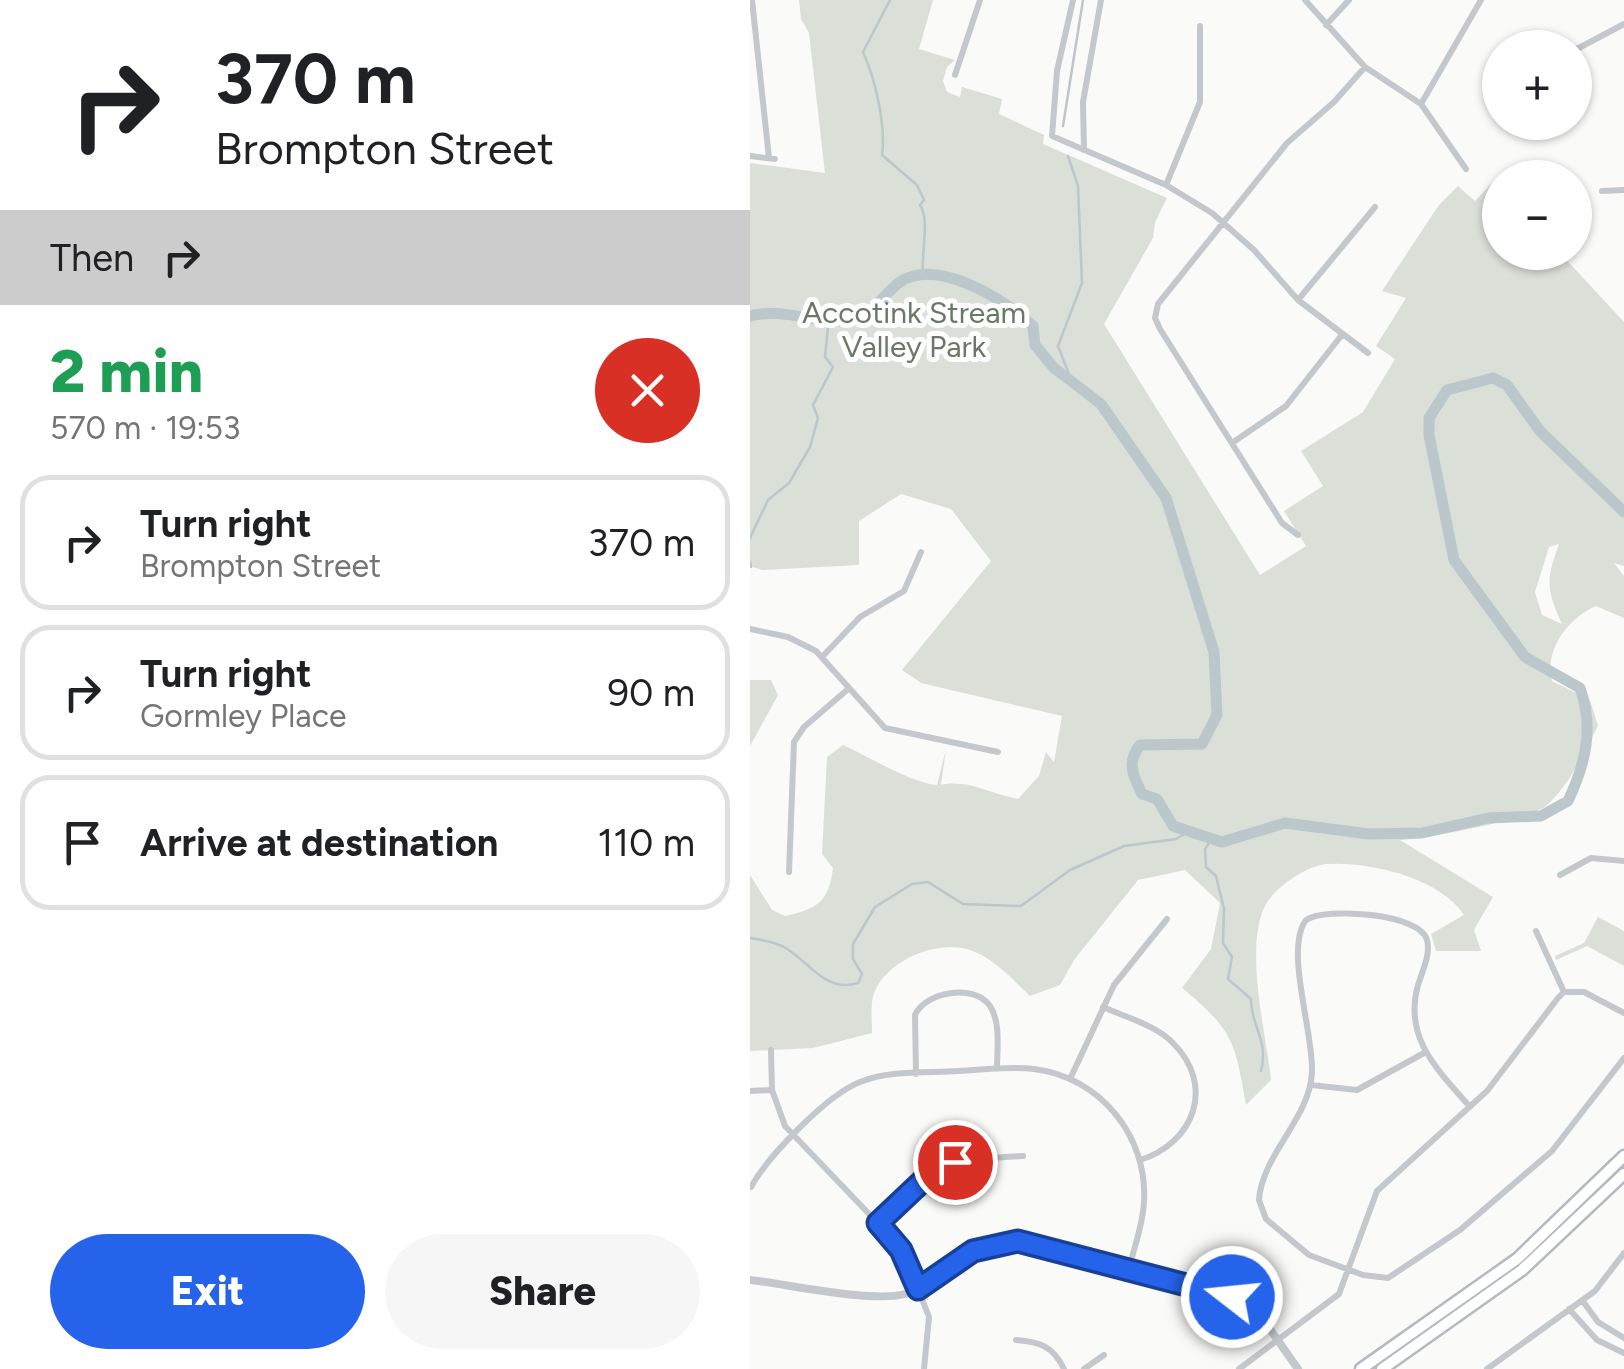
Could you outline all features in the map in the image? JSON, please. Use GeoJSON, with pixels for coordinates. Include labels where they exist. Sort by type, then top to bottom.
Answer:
{"type":"FeatureCollection","features":[{"type":"Feature","properties":{"kind":"main road"},"geometry":{"type":"LineString","coordinates":[[1361,1369],[1517,1259],[1624,1156]]}},
{"type":"Feature","properties":{"kind":"main road"},"geometry":{"type":"LineString","coordinates":[[1382,1369],[1522,1270],[1624,1174]]}},
{"type":"Feature","properties":{"kind":"street"},"geometry":{"type":"LineString","coordinates":[[750,156],[772,159],[752,0]]}},
{"type":"Feature","properties":{"kind":"street"},"geometry":{"type":"LineString","coordinates":[[954,75],[980,0]]}},
{"type":"Feature","properties":{"kind":"street"},"geometry":{"type":"LineString","coordinates":[[1073,0],[1049,128],[1052,136],[1166,185],[1225,223],[1298,300],[1340,336],[1368,353]]}},
{"type":"Feature","properties":{"kind":"street"},"geometry":{"type":"LineString","coordinates":[[1084,150],[1082,102],[1101,0]]}},
{"type":"Feature","properties":{"kind":"street"},"geometry":{"type":"LineString","coordinates":[[1305,0],[1365,67],[1421,104],[1466,169]]}},
{"type":"Feature","properties":{"kind":"street"},"geometry":{"type":"LineString","coordinates":[[1326,25],[1349,0]]}},
{"type":"Feature","properties":{"kind":"street"},"geometry":{"type":"LineString","coordinates":[[1421,104],[1482,0]]}},
{"type":"Feature","properties":{"kind":"street"},"geometry":{"type":"LineString","coordinates":[[1592,41],[1624,24]]}},
{"type":"Feature","properties":{"kind":"street"},"geometry":{"type":"LineString","coordinates":[[1166,185],[1200,102],[1200,26]]}},
{"type":"Feature","properties":{"kind":"street"},"geometry":{"type":"LineString","coordinates":[[1298,535],[1282,523],[1155,318],[1158,304],[1287,144],[1334,102],[1365,67]]}},
{"type":"Feature","properties":{"kind":"street"},"geometry":{"type":"LineString","coordinates":[[1602,191],[1624,190]]}},
{"type":"Feature","properties":{"kind":"street"},"geometry":{"type":"LineString","coordinates":[[1298,300],[1375,207]]}},
{"type":"Feature","properties":{"kind":"street"},"geometry":{"type":"LineString","coordinates":[[1232,443],[1286,406],[1340,336]]}},
{"type":"Feature","properties":{"kind":"street"},"geometry":{"type":"LineString","coordinates":[[822,657],[860,617],[904,591],[920,552]]}},
{"type":"Feature","properties":{"kind":"street"},"geometry":{"type":"LineString","coordinates":[[750,629],[798,641],[822,657],[847,690],[890,730],[998,752]]}},
{"type":"Feature","properties":{"kind":"street"},"geometry":{"type":"LineString","coordinates":[[788,872],[794,742],[804,727],[847,690]]}},
{"type":"Feature","properties":{"kind":"street"},"geometry":{"type":"LineString","coordinates":[[1560,875],[1591,858],[1624,861]]}},
{"type":"Feature","properties":{"kind":"street"},"geometry":{"type":"LineString","coordinates":[[1470,1106],[1424,1052],[1414,1010],[1428,953],[1420,928],[1404,920],[1314,915],[1300,928],[1298,945],[1312,1056],[1310,1084],[1262,1184],[1261,1210],[1272,1226],[1309,1255],[1349,1271],[1388,1278],[1460,1230],[1552,1151],[1624,1058]]}},
{"type":"Feature","properties":{"kind":"street"},"geometry":{"type":"LineString","coordinates":[[1070,1079],[1119,978],[1167,919]]}},
{"type":"Feature","properties":{"kind":"street"},"geometry":{"type":"LineString","coordinates":[[1536,931],[1564,992]]}},
{"type":"Feature","properties":{"kind":"street"},"geometry":{"type":"LineString","coordinates":[[1564,992],[1584,992],[1624,1012]]}},
{"type":"Feature","properties":{"kind":"street"},"geometry":{"type":"LineString","coordinates":[[1240,1369],[1334,1300],[1349,1271],[1377,1191],[1488,1091],[1564,992]]}},
{"type":"Feature","properties":{"kind":"street"},"geometry":{"type":"LineString","coordinates":[[916,1074],[914,1015],[927,1000],[971,994],[990,1006],[998,1069]]}},
{"type":"Feature","properties":{"kind":"street"},"geometry":{"type":"LineString","coordinates":[[1103,1007],[1168,1038],[1182,1054],[1191,1076],[1194,1108],[1186,1132],[1168,1149],[1140,1160]]}},
{"type":"Feature","properties":{"kind":"street"},"geometry":{"type":"LineString","coordinates":[[771,1050],[772,1090],[781,1120],[901,1250],[929,1317],[924,1369]]}},
{"type":"Feature","properties":{"kind":"street"},"geometry":{"type":"LineString","coordinates":[[1310,1084],[1356,1090],[1424,1052]]}},
{"type":"Feature","properties":{"kind":"street"},"geometry":{"type":"LineString","coordinates":[[752,1187],[763,1168],[853,1085],[874,1077],[1037,1070],[1070,1079],[1114,1112],[1140,1160],[1144,1206],[1128,1269]]}},
{"type":"Feature","properties":{"kind":"street"},"geometry":{"type":"LineString","coordinates":[[750,1091],[772,1090]]}},
{"type":"Feature","properties":{"kind":"street"},"geometry":{"type":"LineString","coordinates":[[878,1223],[920,1182],[949,1163],[1023,1156]]}},
{"type":"Feature","properties":{"kind":"street"},"geometry":{"type":"LineString","coordinates":[[750,1280],[886,1296],[918,1289],[973,1251],[1005,1241],[1030,1242],[1238,1300],[1260,1316],[1298,1369]]}},
{"type":"Feature","properties":{"kind":"street"},"geometry":{"type":"LineString","coordinates":[[1488,1369],[1604,1282],[1624,1252]]}},
{"type":"Feature","properties":{"kind":"street"},"geometry":{"type":"LineString","coordinates":[[1582,1300],[1598,1322],[1624,1338]]}},
{"type":"Feature","properties":{"kind":"street"},"geometry":{"type":"LineString","coordinates":[[1569,1309],[1596,1340],[1624,1353]]}},
{"type":"Feature","properties":{"kind":"street"},"geometry":{"type":"LineString","coordinates":[[1016,1340],[1043,1344],[1055,1353],[1064,1369]]}},
{"type":"Feature","properties":{"kind":"street"},"geometry":{"type":"LineString","coordinates":[[1084,1369],[1104,1355]]}},
{"type":"Feature","properties":{"kind":"green space","name":"Accotink Stream Valley Park"},"geometry":{"type":"Polygon","coordinates":[[[799,0],[933,0],[919,49],[955,60],[947,67],[943,81],[947,92],[960,97],[962,87],[1002,99],[999,114],[1044,135],[1043,144],[1167,198],[1155,222],[1153,238],[1104,324],[1260,575],[1306,546],[1284,511],[1323,486],[1301,451],[1363,412],[1395,359],[1376,346],[1406,298],[1382,291],[1439,205],[1458,186],[1475,201],[1482,194],[1482,270],[1576,270],[1624,322],[1624,505],[1605,501],[1624,512],[1624,566],[1614,563],[1624,576],[1624,618],[1596,606],[1586,611],[1561,636],[1550,669],[1552,681],[1590,700],[1598,726],[1569,779],[1546,806],[1499,822],[1400,840],[1493,897],[1474,930],[1481,951],[1436,951],[1431,934],[1464,915],[1439,891],[1402,874],[1326,864],[1300,873],[1276,892],[1265,906],[1256,944],[1258,991],[1271,1080],[1246,1105],[1229,1038],[1212,1015],[1182,988],[1211,949],[1220,903],[1185,870],[1138,880],[1074,960],[1060,985],[1030,996],[985,957],[967,949],[941,948],[900,963],[880,982],[872,1002],[872,1033],[813,1048],[750,1051],[750,875],[772,910],[785,916],[813,907],[824,896],[833,868],[822,854],[827,757],[843,745],[903,775],[937,785],[946,749],[941,785],[970,785],[1018,799],[1039,776],[1046,752],[1054,762],[1062,716],[921,683],[902,670],[991,561],[951,509],[901,494],[859,521],[859,565],[762,570],[750,566],[750,163],[825,173],[809,33],[801,19],[799,0]],[[1559,544],[1549,547],[1535,592],[1542,615],[1562,624],[1553,602],[1550,577],[1559,544]]]}},
{"type":"Feature","properties":{"kind":"green space"},"geometry":{"type":"Polygon","coordinates":[[[750,680],[771,680],[778,695],[750,746],[750,680]]]}},
{"type":"Feature","properties":{"kind":"green space"},"geometry":{"type":"Polygon","coordinates":[[[1598,917],[1624,931],[1624,966],[1587,946],[1556,960],[1555,956],[1584,943],[1598,917]]]}},
{"type":"Feature","properties":{"kind":"waterway"},"geometry":{"type":"LineString","coordinates":[[890,0],[863,52],[879,104],[882,155],[917,185],[924,200],[920,205],[925,228],[923,274]]}},
{"type":"Feature","properties":{"kind":"waterway"},"geometry":{"type":"LineString","coordinates":[[1063,126],[1083,0]]}},
{"type":"Feature","properties":{"kind":"waterway"},"geometry":{"type":"LineString","coordinates":[[1068,156],[1078,186],[1082,283],[1058,346],[1072,382]]}},
{"type":"Feature","properties":{"kind":"waterway"},"geometry":{"type":"LineString","coordinates":[[750,316],[776,314],[852,320],[872,310],[900,282],[933,275],[989,294],[1033,326],[1035,345],[1054,368],[1101,404],[1166,498],[1214,652],[1217,715],[1202,744],[1140,745],[1132,769],[1142,794],[1157,799],[1173,826],[1222,842],[1285,823],[1369,834],[1422,833],[1488,818],[1541,816],[1568,801],[1586,745],[1587,717],[1580,688],[1525,657],[1454,560],[1429,435],[1429,418],[1447,390],[1493,378],[1507,385],[1540,431],[1624,512]]}},
{"type":"Feature","properties":{"kind":"waterway"},"geometry":{"type":"LineString","coordinates":[[750,538],[768,500],[789,483],[810,447],[818,418],[813,405],[833,367],[825,357],[829,318]]}},
{"type":"Feature","properties":{"kind":"waterway"},"geometry":{"type":"LineString","coordinates":[[750,562],[751,567]]}},
{"type":"Feature","properties":{"kind":"waterway"},"geometry":{"type":"LineString","coordinates":[[750,938],[782,946],[835,984],[858,983],[862,974],[853,959],[853,944],[875,907],[912,884],[928,882],[963,904],[1021,906],[1070,870],[1124,846],[1176,839],[1188,832]]}},
{"type":"Feature","properties":{"kind":"waterway"},"geometry":{"type":"LineString","coordinates":[[1212,839],[1205,849],[1206,867],[1216,876],[1224,909],[1223,943],[1232,957],[1228,979],[1251,999],[1263,1050],[1261,1071]]}},
{"type":"Feature","properties":{"kind":"route"},"geometry":{"type":"LineString","coordinates":[[955,1162],[931,1173],[878,1223],[901,1250],[918,1289],[973,1251],[996,1242],[1018,1241],[1232,1297]]}}]}
